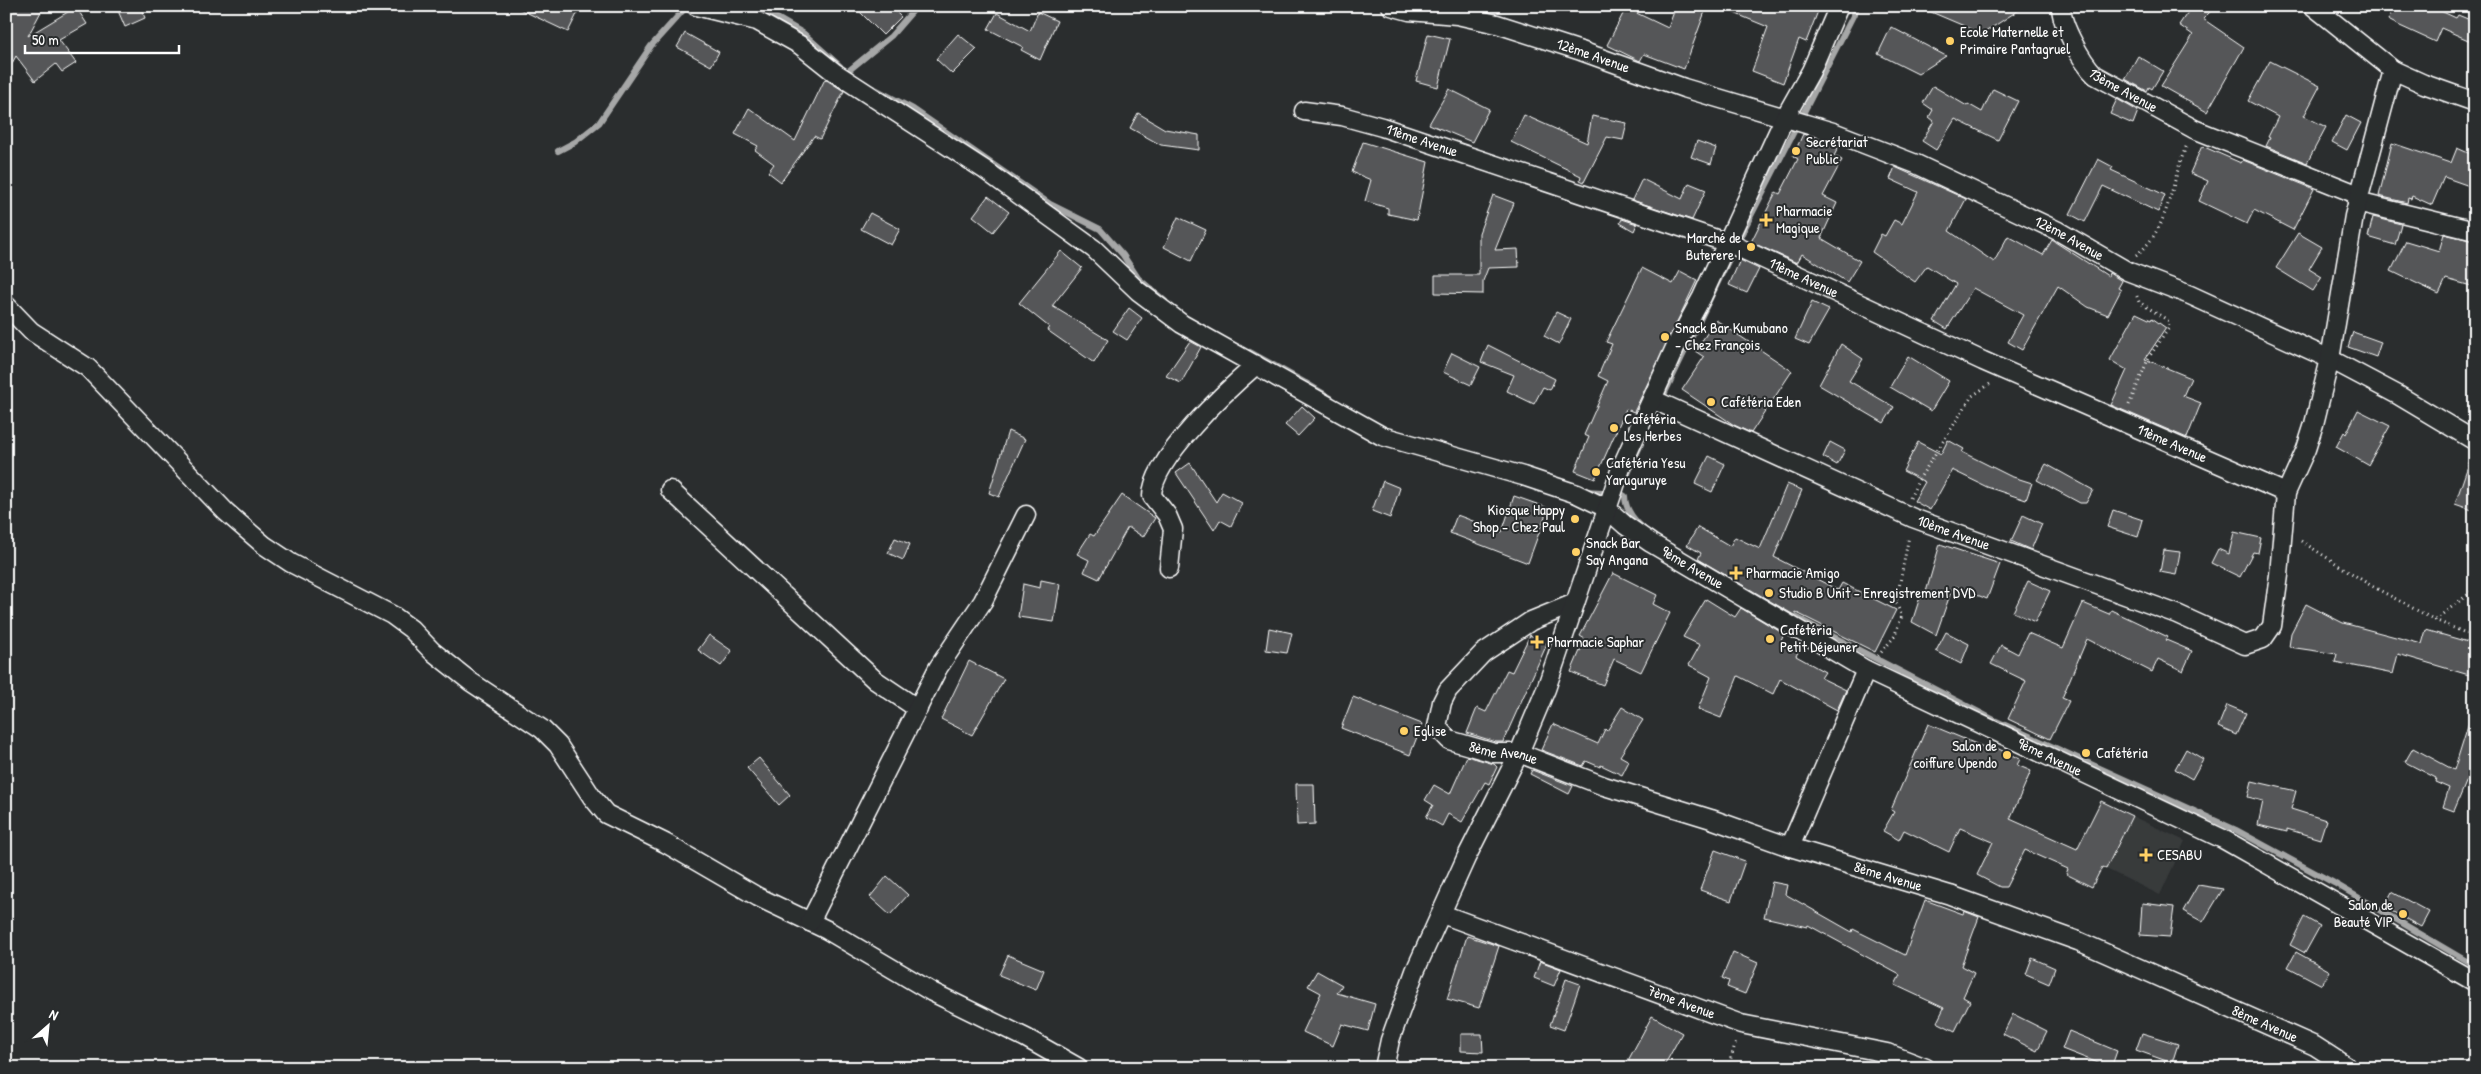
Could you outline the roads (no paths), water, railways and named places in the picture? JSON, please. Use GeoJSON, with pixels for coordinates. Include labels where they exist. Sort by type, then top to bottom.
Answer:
{"type":"FeatureCollection","features":[{"type":"Feature","properties":{"kind":"street","name":"12ème Avenue"},"geometry":{"type":"LineString","coordinates":[[1392,6],[1410,11],[1457,15],[1497,24],[1582,51],[1666,82],[1833,132],[1959,183],[2058,231],[2127,272],[2190,295],[2330,359],[2398,395],[2475,441]]}},
{"type":"Feature","properties":{"kind":"street"},"geometry":{"type":"LineString","coordinates":[[1384,1068],[1390,1040],[1415,971],[1466,858],[1519,753],[1546,689],[1610,497],[1659,402],[1678,341],[1702,297],[1735,246],[1794,120],[1811,71],[1839,6]]}},
{"type":"Feature","properties":{"kind":"street","name":"13ème Avenue"},"geometry":{"type":"LineString","coordinates":[[2061,6],[2070,34],[2087,67],[2094,75],[2194,129],[2358,198],[2475,231]]}},
{"type":"Feature","properties":{"kind":"street"},"geometry":{"type":"LineString","coordinates":[[2313,6],[2393,70],[2424,84],[2475,102]]}},
{"type":"Feature","properties":{"kind":"street","name":"9ème Avenue"},"geometry":{"type":"LineString","coordinates":[[702,8],[757,21],[800,44],[834,72],[985,170],[1094,249],[1159,309],[1182,324],[1382,436],[1523,476],[1577,494],[1610,497],[1625,525],[1651,543],[1866,670],[2223,839],[2475,982]]}},
{"type":"Feature","properties":{"kind":"street"},"geometry":{"type":"LineString","coordinates":[[2286,493],[2306,449],[2330,359],[2358,198],[2393,70]]}},
{"type":"Feature","properties":{"kind":"street","name":"11ème Avenue"},"geometry":{"type":"LineString","coordinates":[[1304,111],[1342,116],[1382,126],[1735,246],[1974,357],[2286,493]]}},
{"type":"Feature","properties":{"kind":"street"},"geometry":{"type":"LineString","coordinates":[[6,305],[31,330],[88,368],[226,512],[264,545],[292,563],[392,615],[410,629],[432,651],[472,682],[542,729],[558,745],[592,797],[606,814],[665,843],[758,897],[810,922],[932,992],[1026,1038],[1079,1068]]}},
{"type":"Feature","properties":{"kind":"street"},"geometry":{"type":"LineString","coordinates":[[1169,568],[1173,529],[1152,496],[1155,479],[1164,464],[1200,420],[1229,388],[1256,365]]}},
{"type":"Feature","properties":{"kind":"street","name":"10ème Avenue"},"geometry":{"type":"LineString","coordinates":[[1659,402],[1912,518],[2177,614],[2245,645],[2263,639],[2272,626],[2286,493]]}},
{"type":"Feature","properties":{"kind":"street"},"geometry":{"type":"LineString","coordinates":[[670,490],[875,680],[918,709]]}},
{"type":"Feature","properties":{"kind":"street"},"geometry":{"type":"LineString","coordinates":[[810,922],[938,668],[984,601],[1026,515]]}},
{"type":"Feature","properties":{"kind":"street","name":"8ème Avenue"},"geometry":{"type":"LineString","coordinates":[[1575,603],[1531,621],[1483,653],[1448,690],[1442,702],[1438,727],[1448,740],[1494,753],[1519,753],[1604,786],[1711,819],[1790,847],[1950,895],[2078,942],[2315,1046],[2349,1068]]}},
{"type":"Feature","properties":{"kind":"street"},"geometry":{"type":"LineString","coordinates":[[1790,847],[1866,670]]}},
{"type":"Feature","properties":{"kind":"street","name":"7ème Avenue"},"geometry":{"type":"LineString","coordinates":[[1442,914],[1741,1024],[1887,1053],[1926,1068]]}},
{"type":"Feature","properties":{"kind":"waterway"},"geometry":{"type":"LineString","coordinates":[[558,151],[575,142],[599,123],[651,46],[687,6]]}},
{"type":"Feature","properties":{"kind":"waterway"},"geometry":{"type":"LineString","coordinates":[[757,6],[803,33],[840,66]]}},
{"type":"Feature","properties":{"kind":"waterway"},"geometry":{"type":"LineString","coordinates":[[847,72],[891,36],[917,6]]}},
{"type":"Feature","properties":{"kind":"waterway"},"geometry":{"type":"LineString","coordinates":[[1661,401],[1733,251],[1858,6]]}},
{"type":"Feature","properties":{"kind":"waterway"},"geometry":{"type":"LineString","coordinates":[[875,89],[913,109],[1050,204],[1100,229],[1123,255],[1138,278],[1165,301]]}},
{"type":"Feature","properties":{"kind":"waterway"},"geometry":{"type":"LineString","coordinates":[[1250,352],[1304,382]]}},
{"type":"Feature","properties":{"kind":"waterway"},"geometry":{"type":"LineString","coordinates":[[1306,383],[1331,398]]}},
{"type":"Feature","properties":{"kind":"waterway"},"geometry":{"type":"LineString","coordinates":[[1626,478],[1641,444]]}},
{"type":"Feature","properties":{"kind":"waterway"},"geometry":{"type":"LineString","coordinates":[[1584,491],[1620,493],[1625,496],[1631,514],[1643,528]]}},
{"type":"Feature","properties":{"kind":"waterway"},"geometry":{"type":"LineString","coordinates":[[1776,607],[1994,720],[2236,830],[2334,883],[2475,966]]}},
{"type":"Feature","properties":{"kind":"place","name":"Ecole Maternelle et Primaire Pantagruel"},"geometry":{"type":"Point","coordinates":[1950,41]}},
{"type":"Feature","properties":{"kind":"place","name":"Secrétariat Public"},"geometry":{"type":"Point","coordinates":[1796,151]}},
{"type":"Feature","properties":{"kind":"place","name":"Pharmacie Magique"},"geometry":{"type":"Point","coordinates":[1766,220]}},
{"type":"Feature","properties":{"kind":"place","name":"Marché de Buterere I"},"geometry":{"type":"Point","coordinates":[1751,247]}},
{"type":"Feature","properties":{"kind":"place","name":"Snack Bar Kumubano - Chez François"},"geometry":{"type":"Point","coordinates":[1665,337]}},
{"type":"Feature","properties":{"kind":"place","name":"Cafétéria Eden"},"geometry":{"type":"Point","coordinates":[1711,402]}},
{"type":"Feature","properties":{"kind":"place","name":"Cafétéria Les Herbes"},"geometry":{"type":"Point","coordinates":[1614,428]}},
{"type":"Feature","properties":{"kind":"place","name":"Cafétéria Yesu Yaruguruye"},"geometry":{"type":"Point","coordinates":[1596,472]}},
{"type":"Feature","properties":{"kind":"place","name":"Kiosque Happy Shop - Chez Paul"},"geometry":{"type":"Point","coordinates":[1575,519]}},
{"type":"Feature","properties":{"kind":"place","name":"Snack Bar Say Angana"},"geometry":{"type":"Point","coordinates":[1576,552]}},
{"type":"Feature","properties":{"kind":"place","name":"Pharmacie Amigo"},"geometry":{"type":"Point","coordinates":[1736,573]}},
{"type":"Feature","properties":{"kind":"place","name":"Studio B Unit - Enregistrement DVD"},"geometry":{"type":"Point","coordinates":[1769,593]}},
{"type":"Feature","properties":{"kind":"place","name":"Cafétéria Petit Déjeuner"},"geometry":{"type":"Point","coordinates":[1770,639]}},
{"type":"Feature","properties":{"kind":"place","name":"Pharmacie Saphar"},"geometry":{"type":"Point","coordinates":[1537,642]}},
{"type":"Feature","properties":{"kind":"place","name":"Eglise"},"geometry":{"type":"Point","coordinates":[1404,731]}},
{"type":"Feature","properties":{"kind":"place","name":"Cafétéria"},"geometry":{"type":"Point","coordinates":[2086,753]}},
{"type":"Feature","properties":{"kind":"place","name":"Salon de coiffure Upendo"},"geometry":{"type":"Point","coordinates":[2007,755]}},
{"type":"Feature","properties":{"kind":"place","name":"CESABU"},"geometry":{"type":"Point","coordinates":[2146,855]}},
{"type":"Feature","properties":{"kind":"place","name":"Salon de Beauté VIP"},"geometry":{"type":"Point","coordinates":[2403,914]}}]}
